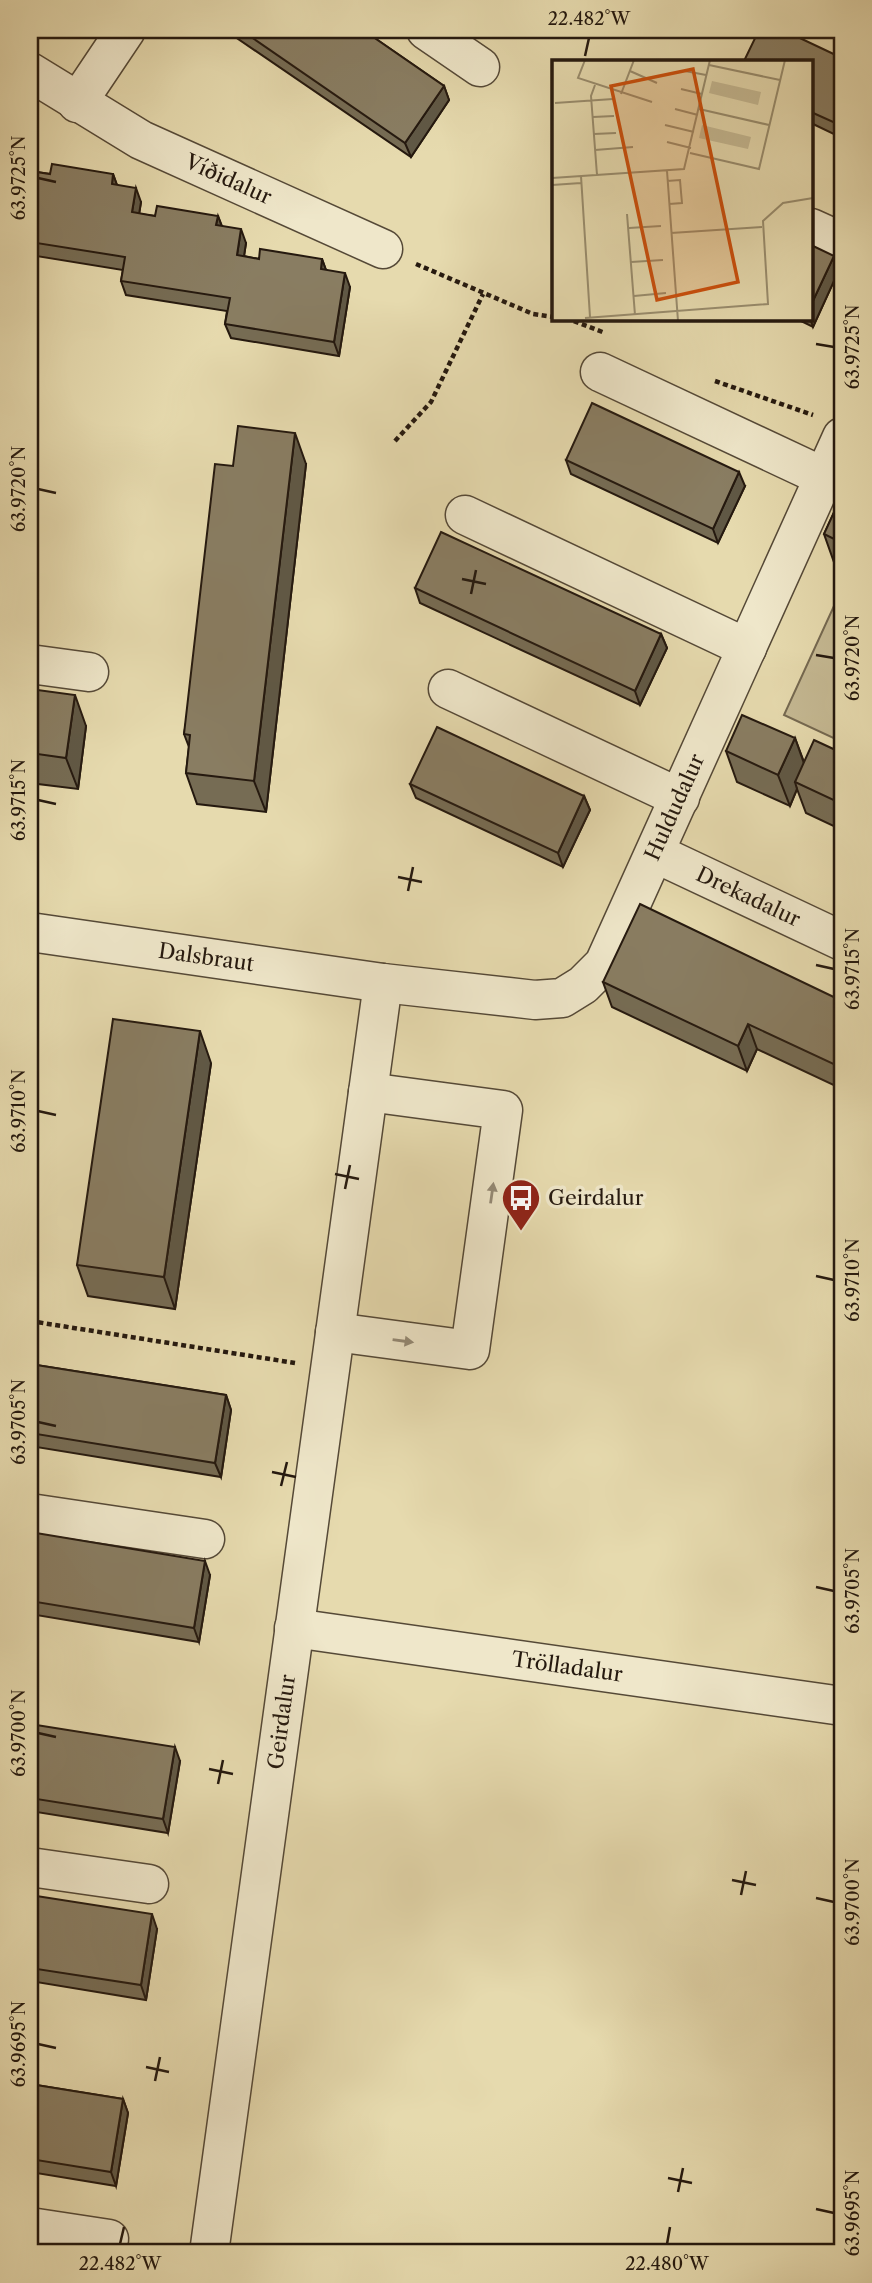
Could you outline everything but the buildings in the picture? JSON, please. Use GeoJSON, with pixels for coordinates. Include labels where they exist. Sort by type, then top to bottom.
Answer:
{"type":"FeatureCollection","features":[{"type":"Feature","properties":{"kind":"street"},"geometry":{"type":"LineString","coordinates":[[77,103],[126,30]]}},
{"type":"Feature","properties":{"kind":"street"},"geometry":{"type":"LineString","coordinates":[[426,30],[480,67]]}},
{"type":"Feature","properties":{"kind":"street","name":"Víðidalur"},"geometry":{"type":"LineString","coordinates":[[30,72],[141,140],[383,249]]}},
{"type":"Feature","properties":{"kind":"street"},"geometry":{"type":"LineString","coordinates":[[812,228],[842,242]]}},
{"type":"Feature","properties":{"kind":"street"},"geometry":{"type":"LineString","coordinates":[[600,372],[824,477]]}},
{"type":"Feature","properties":{"kind":"street","name":"Huldudalur"},"geometry":{"type":"LineString","coordinates":[[383,983],[488,996],[562,998],[583,985],[604,964],[824,477],[830,426]]}},
{"type":"Feature","properties":{"kind":"street"},"geometry":{"type":"LineString","coordinates":[[465,515],[747,648]]}},
{"type":"Feature","properties":{"kind":"street"},"geometry":{"type":"LineString","coordinates":[[30,664],[89,672]]}},
{"type":"Feature","properties":{"kind":"street"},"geometry":{"type":"LineString","coordinates":[[447,689],[680,798]]}},
{"type":"Feature","properties":{"kind":"street","name":"Drekadalur"},"geometry":{"type":"LineString","coordinates":[[655,853],[842,941]]}},
{"type":"Feature","properties":{"kind":"street","name":"Dalsbraut"},"geometry":{"type":"LineString","coordinates":[[30,932],[383,983]]}},
{"type":"Feature","properties":{"kind":"street","name":"Geirdalur"},"geometry":{"type":"LineString","coordinates":[[209,2253],[383,983]]}},
{"type":"Feature","properties":{"kind":"street"},"geometry":{"type":"LineString","coordinates":[[335,1332],[470,1350],[487,1230],[503,1110],[368,1091]]}},
{"type":"Feature","properties":{"kind":"street"},"geometry":{"type":"LineString","coordinates":[[30,1513],[205,1539]]}},
{"type":"Feature","properties":{"kind":"street","name":"Trölladalur"},"geometry":{"type":"LineString","coordinates":[[294,1628],[842,1706]]}},
{"type":"Feature","properties":{"kind":"street"},"geometry":{"type":"LineString","coordinates":[[30,1867],[149,1884]]}},
{"type":"Feature","properties":{"kind":"street"},"geometry":{"type":"LineString","coordinates":[[30,2227],[109,2238]]}},
{"type":"Feature","properties":{"kind":"path"},"geometry":{"type":"LineString","coordinates":[[383,249],[533,314],[552,317]]}},
{"type":"Feature","properties":{"kind":"path"},"geometry":{"type":"LineString","coordinates":[[394,441],[431,402],[484,294]]}},
{"type":"Feature","properties":{"kind":"path"},"geometry":{"type":"LineString","coordinates":[[571,320],[613,336]]}},
{"type":"Feature","properties":{"kind":"path"},"geometry":{"type":"LineString","coordinates":[[708,377],[830,426]]}},
{"type":"Feature","properties":{"kind":"path"},"geometry":{"type":"LineString","coordinates":[[30,1321],[309,1366]]}},
{"type":"Feature","properties":{"kind":"shaded area"},"geometry":{"type":"Polygon","coordinates":[[[839,595],[842,597],[842,742],[784,715],[839,595]]]}},
{"type":"Feature","properties":{"kind":"place","name":"Geirdalur"},"geometry":{"type":"Point","coordinates":[521,1232]}}]}
